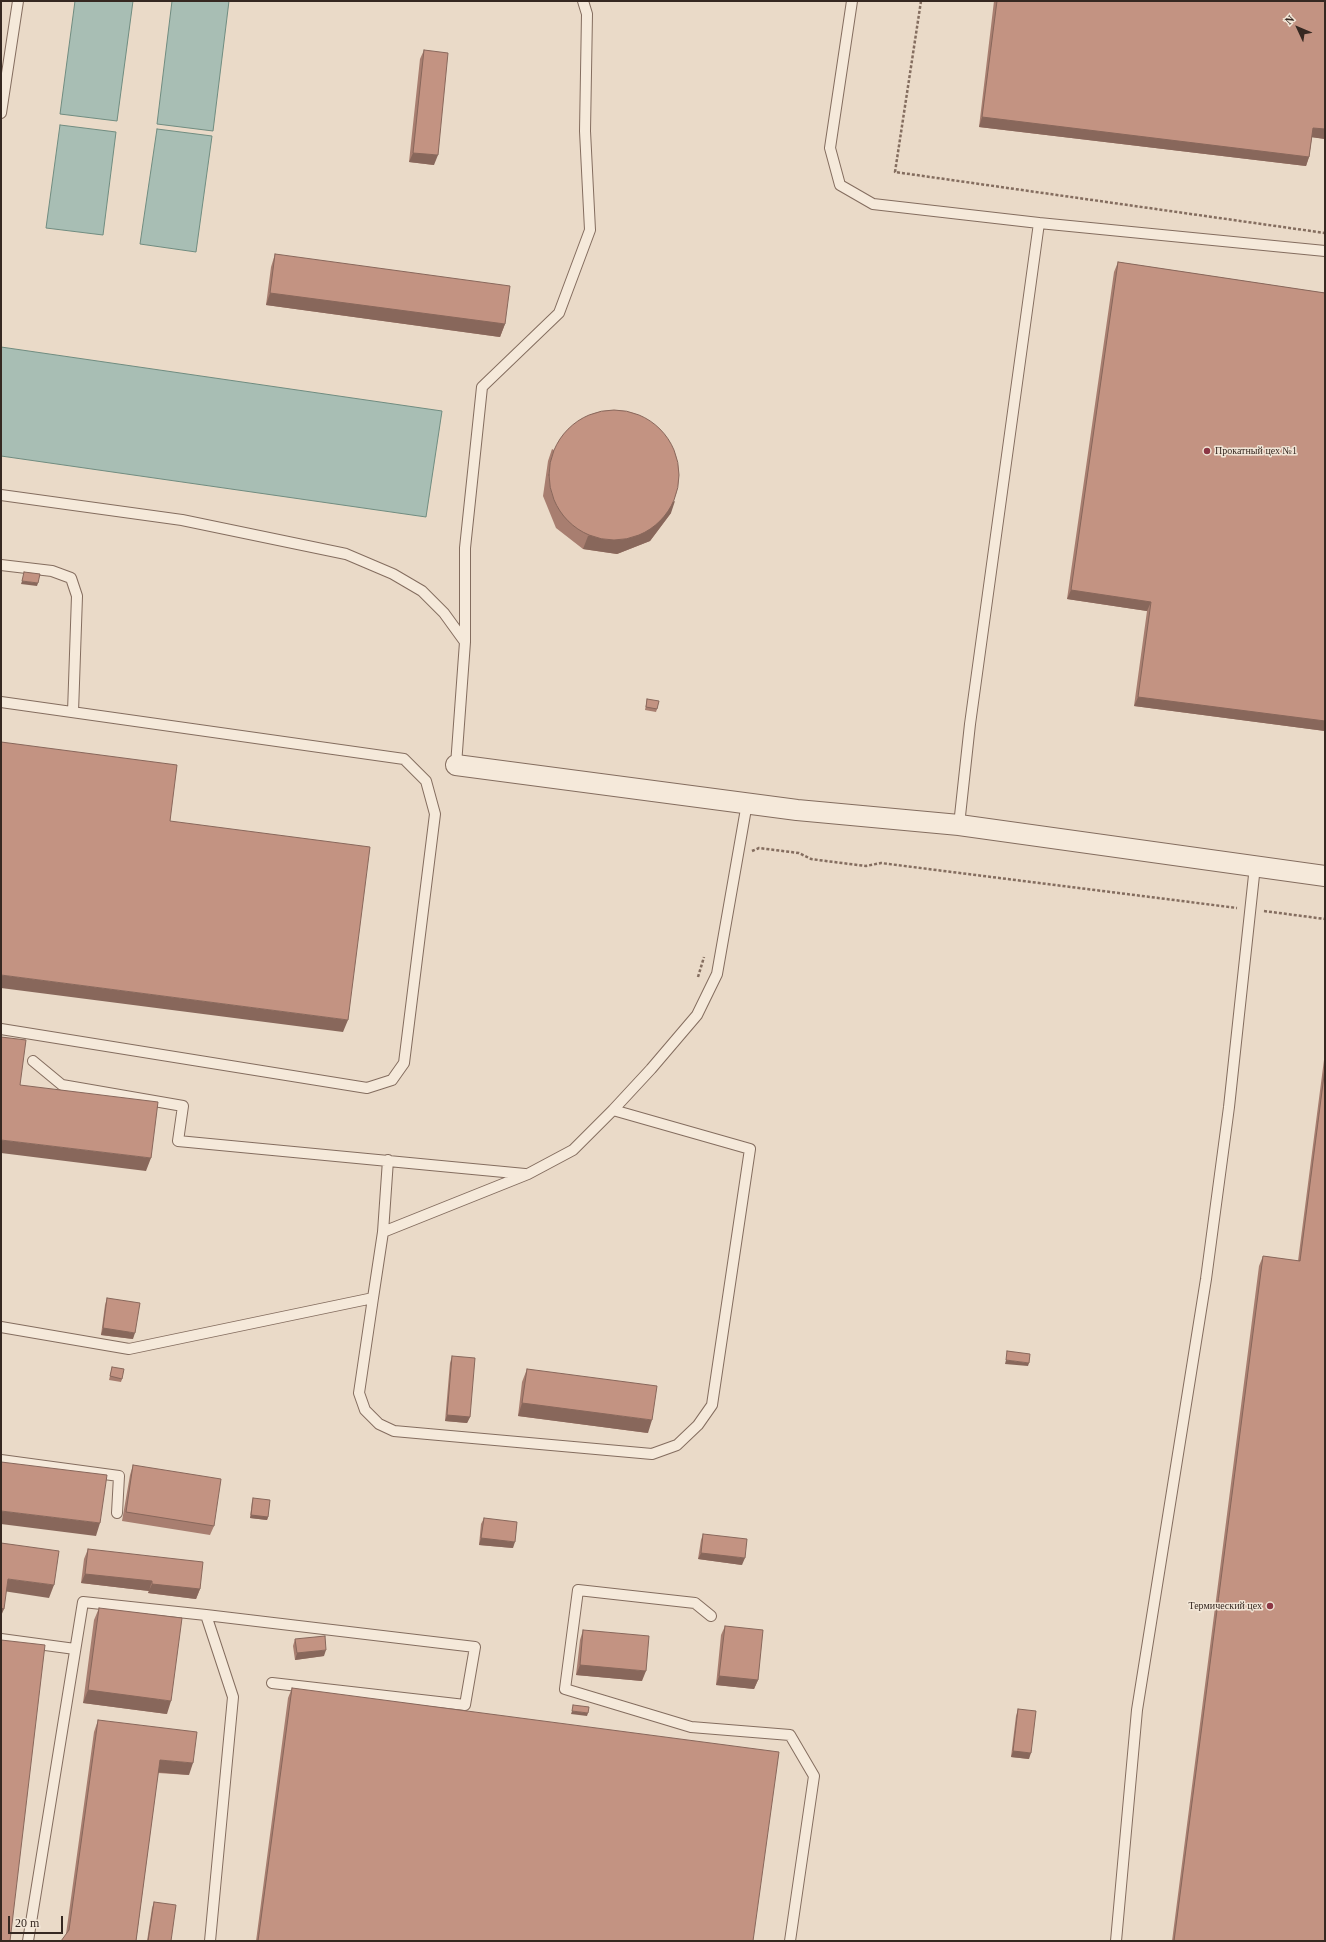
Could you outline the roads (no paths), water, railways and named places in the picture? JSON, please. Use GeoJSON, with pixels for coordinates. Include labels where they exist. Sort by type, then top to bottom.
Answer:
{"type":"FeatureCollection","features":[{"type":"Feature","properties":{"kind":"street"},"geometry":{"type":"LineString","coordinates":[[456,765],[747,804],[959,825],[1325,876]]}},
{"type":"Feature","properties":{"kind":"lane"},"geometry":{"type":"LineString","coordinates":[[1,113],[18,1]]}},
{"type":"Feature","properties":{"kind":"lane"},"geometry":{"type":"LineString","coordinates":[[456,765],[465,642],[465,548],[482,387],[559,312],[590,230],[585,131],[587,14],[583,1]]}},
{"type":"Feature","properties":{"kind":"lane"},"geometry":{"type":"LineString","coordinates":[[852,1],[830,148],[840,185],[873,204],[1039,223],[1325,251]]}},
{"type":"Feature","properties":{"kind":"lane"},"geometry":{"type":"LineString","coordinates":[[959,825],[971,717],[1039,223]]}},
{"type":"Feature","properties":{"kind":"lane"},"geometry":{"type":"LineString","coordinates":[[1,495],[182,520],[346,554],[393,574],[422,591],[444,613],[465,642]]}},
{"type":"Feature","properties":{"kind":"lane"},"geometry":{"type":"LineString","coordinates":[[1,565],[52,571],[71,578],[77,596],[73,712]]}},
{"type":"Feature","properties":{"kind":"lane"},"geometry":{"type":"LineString","coordinates":[[1,702],[404,759],[426,781],[435,814],[404,1063],[392,1080],[368,1088],[1,1029]]}},
{"type":"Feature","properties":{"kind":"lane"},"geometry":{"type":"LineString","coordinates":[[383,1232],[528,1174],[573,1150],[651,1069],[697,1015],[717,974],[747,804]]}},
{"type":"Feature","properties":{"kind":"lane"},"geometry":{"type":"LineString","coordinates":[[1116,1941],[1137,1710],[1206,1279],[1252,910],[1255,866]]}},
{"type":"Feature","properties":{"kind":"lane"},"geometry":{"type":"LineString","coordinates":[[33,1061],[62,1085],[183,1106],[178,1141],[528,1174]]}},
{"type":"Feature","properties":{"kind":"lane"},"geometry":{"type":"LineString","coordinates":[[388,1160],[383,1232],[359,1393],[365,1410],[379,1424],[394,1431],[652,1454],[677,1445],[698,1424],[712,1405],[750,1149],[613,1110]]}},
{"type":"Feature","properties":{"kind":"lane"},"geometry":{"type":"LineString","coordinates":[[1,1327],[129,1349],[372,1298]]}},
{"type":"Feature","properties":{"kind":"lane"},"geometry":{"type":"LineString","coordinates":[[1,1460],[119,1476],[117,1514]]}},
{"type":"Feature","properties":{"kind":"lane"},"geometry":{"type":"LineString","coordinates":[[711,1616],[695,1603],[578,1590],[565,1689],[691,1727],[790,1735],[814,1776],[790,1941]]}},
{"type":"Feature","properties":{"kind":"lane"},"geometry":{"type":"LineString","coordinates":[[28,1941],[83,1602],[475,1647],[465,1705],[272,1683]]}},
{"type":"Feature","properties":{"kind":"lane"},"geometry":{"type":"LineString","coordinates":[[206,1615],[233,1697],[210,1941]]}},
{"type":"Feature","properties":{"kind":"lane"},"geometry":{"type":"LineString","coordinates":[[1,1639],[75,1649]]}},
{"type":"Feature","properties":{"kind":"place","name":"Прокатный цех №1"},"geometry":{"type":"Point","coordinates":[1207,451]}},
{"type":"Feature","properties":{"kind":"place","name":"Термический цех"},"geometry":{"type":"Point","coordinates":[1270,1606]}}]}
